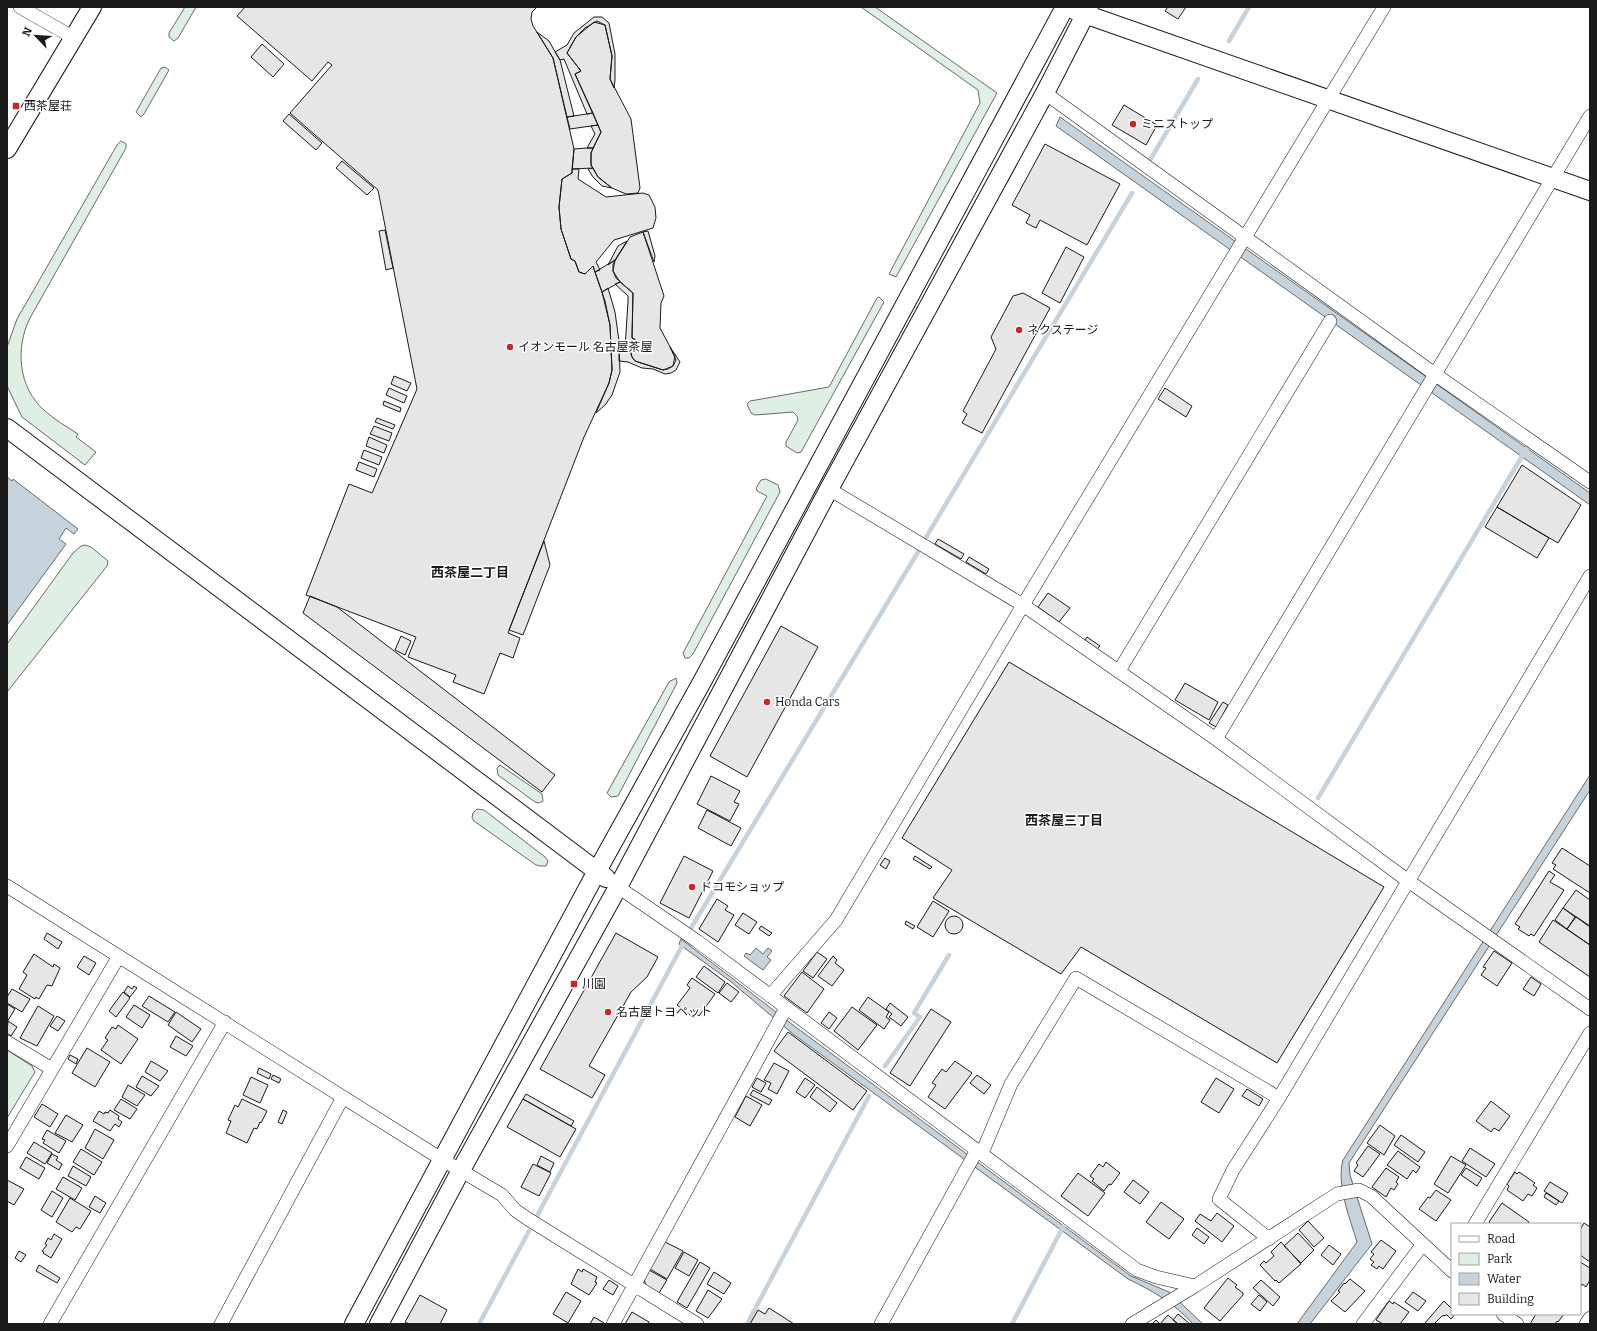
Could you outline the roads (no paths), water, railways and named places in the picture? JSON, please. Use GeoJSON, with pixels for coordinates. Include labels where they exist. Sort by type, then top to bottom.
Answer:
{"type":"FeatureCollection","features":[{"type":"Feature","properties":{"kind":"street"},"geometry":{"type":"LineString","coordinates":[[20,7],[74,38]]}},
{"type":"Feature","properties":{"kind":"street"},"geometry":{"type":"LineString","coordinates":[[7,149],[92,7]]}},
{"type":"Feature","properties":{"kind":"street"},"geometry":{"type":"LineString","coordinates":[[354,1324],[597,871],[703,680],[1065,7],[1088,11],[1328,100],[1590,191]]}},
{"type":"Feature","properties":{"kind":"street"},"geometry":{"type":"LineString","coordinates":[[770,996],[836,920],[1242,239],[1384,7]]}},
{"type":"Feature","properties":{"kind":"street"},"geometry":{"type":"LineString","coordinates":[[379,1324],[461,1170],[618,887],[829,489],[1045,93],[1088,11]]}},
{"type":"Feature","properties":{"kind":"street"},"geometry":{"type":"LineString","coordinates":[[1045,93],[1242,239],[1435,377],[1590,482]]}},
{"type":"Feature","properties":{"kind":"street"},"geometry":{"type":"LineString","coordinates":[[1216,740],[1435,377],[1590,116]]}},
{"type":"Feature","properties":{"kind":"street"},"geometry":{"type":"LineString","coordinates":[[1119,672],[1330,321]]}},
{"type":"Feature","properties":{"kind":"street"},"geometry":{"type":"LineString","coordinates":[[7,428],[618,887],[697,941],[770,996],[782,1015],[975,1155],[1137,1270],[1156,1277],[1195,1286]]}},
{"type":"Feature","properties":{"kind":"street"},"geometry":{"type":"LineString","coordinates":[[829,489],[1023,605],[1216,740],[1407,880],[1590,1009]]}},
{"type":"Feature","properties":{"kind":"street"},"geometry":{"type":"LineString","coordinates":[[1268,1239],[1220,1199],[1233,1170],[1278,1098],[1590,576]]}},
{"type":"Feature","properties":{"kind":"street"},"geometry":{"type":"LineString","coordinates":[[7,886],[443,1160],[502,1195],[515,1210],[528,1219],[697,1324]]}},
{"type":"Feature","properties":{"kind":"street"},"geometry":{"type":"LineString","coordinates":[[7,1146],[119,956]]}},
{"type":"Feature","properties":{"kind":"street"},"geometry":{"type":"LineString","coordinates":[[881,1324],[975,1155],[1011,1084],[1076,978],[1278,1098]]}},
{"type":"Feature","properties":{"kind":"street"},"geometry":{"type":"LineString","coordinates":[[613,1324],[782,1015]]}},
{"type":"Feature","properties":{"kind":"street"},"geometry":{"type":"LineString","coordinates":[[50,1324],[224,1022]]}},
{"type":"Feature","properties":{"kind":"street"},"geometry":{"type":"LineString","coordinates":[[1476,1223],[1590,1033]]}},
{"type":"Feature","properties":{"kind":"street"},"geometry":{"type":"LineString","coordinates":[[7,1042],[52,1069]]}},
{"type":"Feature","properties":{"kind":"street"},"geometry":{"type":"LineString","coordinates":[[221,1324],[343,1097]]}},
{"type":"Feature","properties":{"kind":"street"},"geometry":{"type":"LineString","coordinates":[[1132,1324],[1195,1286],[1337,1194],[1359,1190],[1371,1196],[1423,1244],[1451,1267]]}},
{"type":"Feature","properties":{"kind":"street"},"geometry":{"type":"LineString","coordinates":[[1363,1324],[1423,1244]]}},
{"type":"Feature","properties":{"kind":"street"},"geometry":{"type":"LineString","coordinates":[[1586,1324],[1590,1318]]}},
{"type":"Feature","properties":{"kind":"water"},"geometry":{"type":"Polygon","coordinates":[[[1060,117],[1590,493],[1590,505],[1056,126],[1060,117]]]}},
{"type":"Feature","properties":{"kind":"water"},"geometry":{"type":"Polygon","coordinates":[[[7,477],[12,481],[13,479],[78,529],[74,534],[66,528],[59,539],[66,544],[7,625],[7,477]]]}},
{"type":"Feature","properties":{"kind":"water"},"geometry":{"type":"Polygon","coordinates":[[[1590,775],[1590,790],[1349,1163],[1350,1175],[1372,1244],[1310,1324],[1297,1324],[1357,1242],[1345,1201],[1341,1180],[1343,1160],[1590,775]]]}},
{"type":"Feature","properties":{"kind":"water"},"geometry":{"type":"Polygon","coordinates":[[[681,939],[789,1022],[1131,1276],[1169,1292],[1203,1324],[1193,1324],[1163,1298],[1128,1279],[793,1034],[730,981],[679,944],[681,939]]]}},
{"type":"Feature","properties":{"kind":"water"},"geometry":{"type":"Polygon","coordinates":[[[756,948],[763,954],[768,948],[772,951],[767,957],[771,960],[763,970],[744,956],[746,953],[750,955],[756,948]]]}},
{"type":"Feature","properties":{"kind":"waterway"},"geometry":{"type":"LineString","coordinates":[[1229,41],[1249,7]]}},
{"type":"Feature","properties":{"kind":"waterway"},"geometry":{"type":"LineString","coordinates":[[1150,160],[1198,79]]}},
{"type":"Feature","properties":{"kind":"waterway"},"geometry":{"type":"LineString","coordinates":[[925,539],[1132,193]]}},
{"type":"Feature","properties":{"kind":"waterway"},"geometry":{"type":"LineString","coordinates":[[1318,798],[1527,448]]}},
{"type":"Feature","properties":{"kind":"waterway"},"geometry":{"type":"LineString","coordinates":[[691,928],[918,552]]}},
{"type":"Feature","properties":{"kind":"waterway"},"geometry":{"type":"LineString","coordinates":[[537,1216],[683,944]]}},
{"type":"Feature","properties":{"kind":"waterway"},"geometry":{"type":"LineString","coordinates":[[885,1066],[920,1017],[914,1013],[949,955]]}},
{"type":"Feature","properties":{"kind":"waterway"},"geometry":{"type":"LineString","coordinates":[[747,1324],[869,1096]]}},
{"type":"Feature","properties":{"kind":"waterway"},"geometry":{"type":"LineString","coordinates":[[1012,1324],[1063,1227]]}},
{"type":"Feature","properties":{"kind":"waterway"},"geometry":{"type":"LineString","coordinates":[[479,1324],[529,1231]]}},
{"type":"Feature","properties":{"kind":"place","name":"西茶屋荘"},"geometry":{"type":"Point","coordinates":[16,106]}},
{"type":"Feature","properties":{"kind":"place","name":"ミニストップ"},"geometry":{"type":"Point","coordinates":[1133,124]}},
{"type":"Feature","properties":{"kind":"place","name":"ネクステージ"},"geometry":{"type":"Point","coordinates":[1019,330]}},
{"type":"Feature","properties":{"kind":"place","name":"イオンモール 名古屋茶屋"},"geometry":{"type":"Point","coordinates":[510,347]}},
{"type":"Feature","properties":{"kind":"place","name":"Honda Cars"},"geometry":{"type":"Point","coordinates":[767,702]}},
{"type":"Feature","properties":{"kind":"place","name":"ドコモショップ"},"geometry":{"type":"Point","coordinates":[692,887]}},
{"type":"Feature","properties":{"kind":"place","name":"川園"},"geometry":{"type":"Point","coordinates":[574,984]}},
{"type":"Feature","properties":{"kind":"place","name":"名古屋トヨペット"},"geometry":{"type":"Point","coordinates":[608,1012]}},
{"type":"Feature","properties":{"kind":"district","name":"西茶屋二丁目"},"geometry":{"type":"Point","coordinates":[470,572]}},
{"type":"Feature","properties":{"kind":"district","name":"西茶屋三丁目"},"geometry":{"type":"Point","coordinates":[1064,820]}}]}
